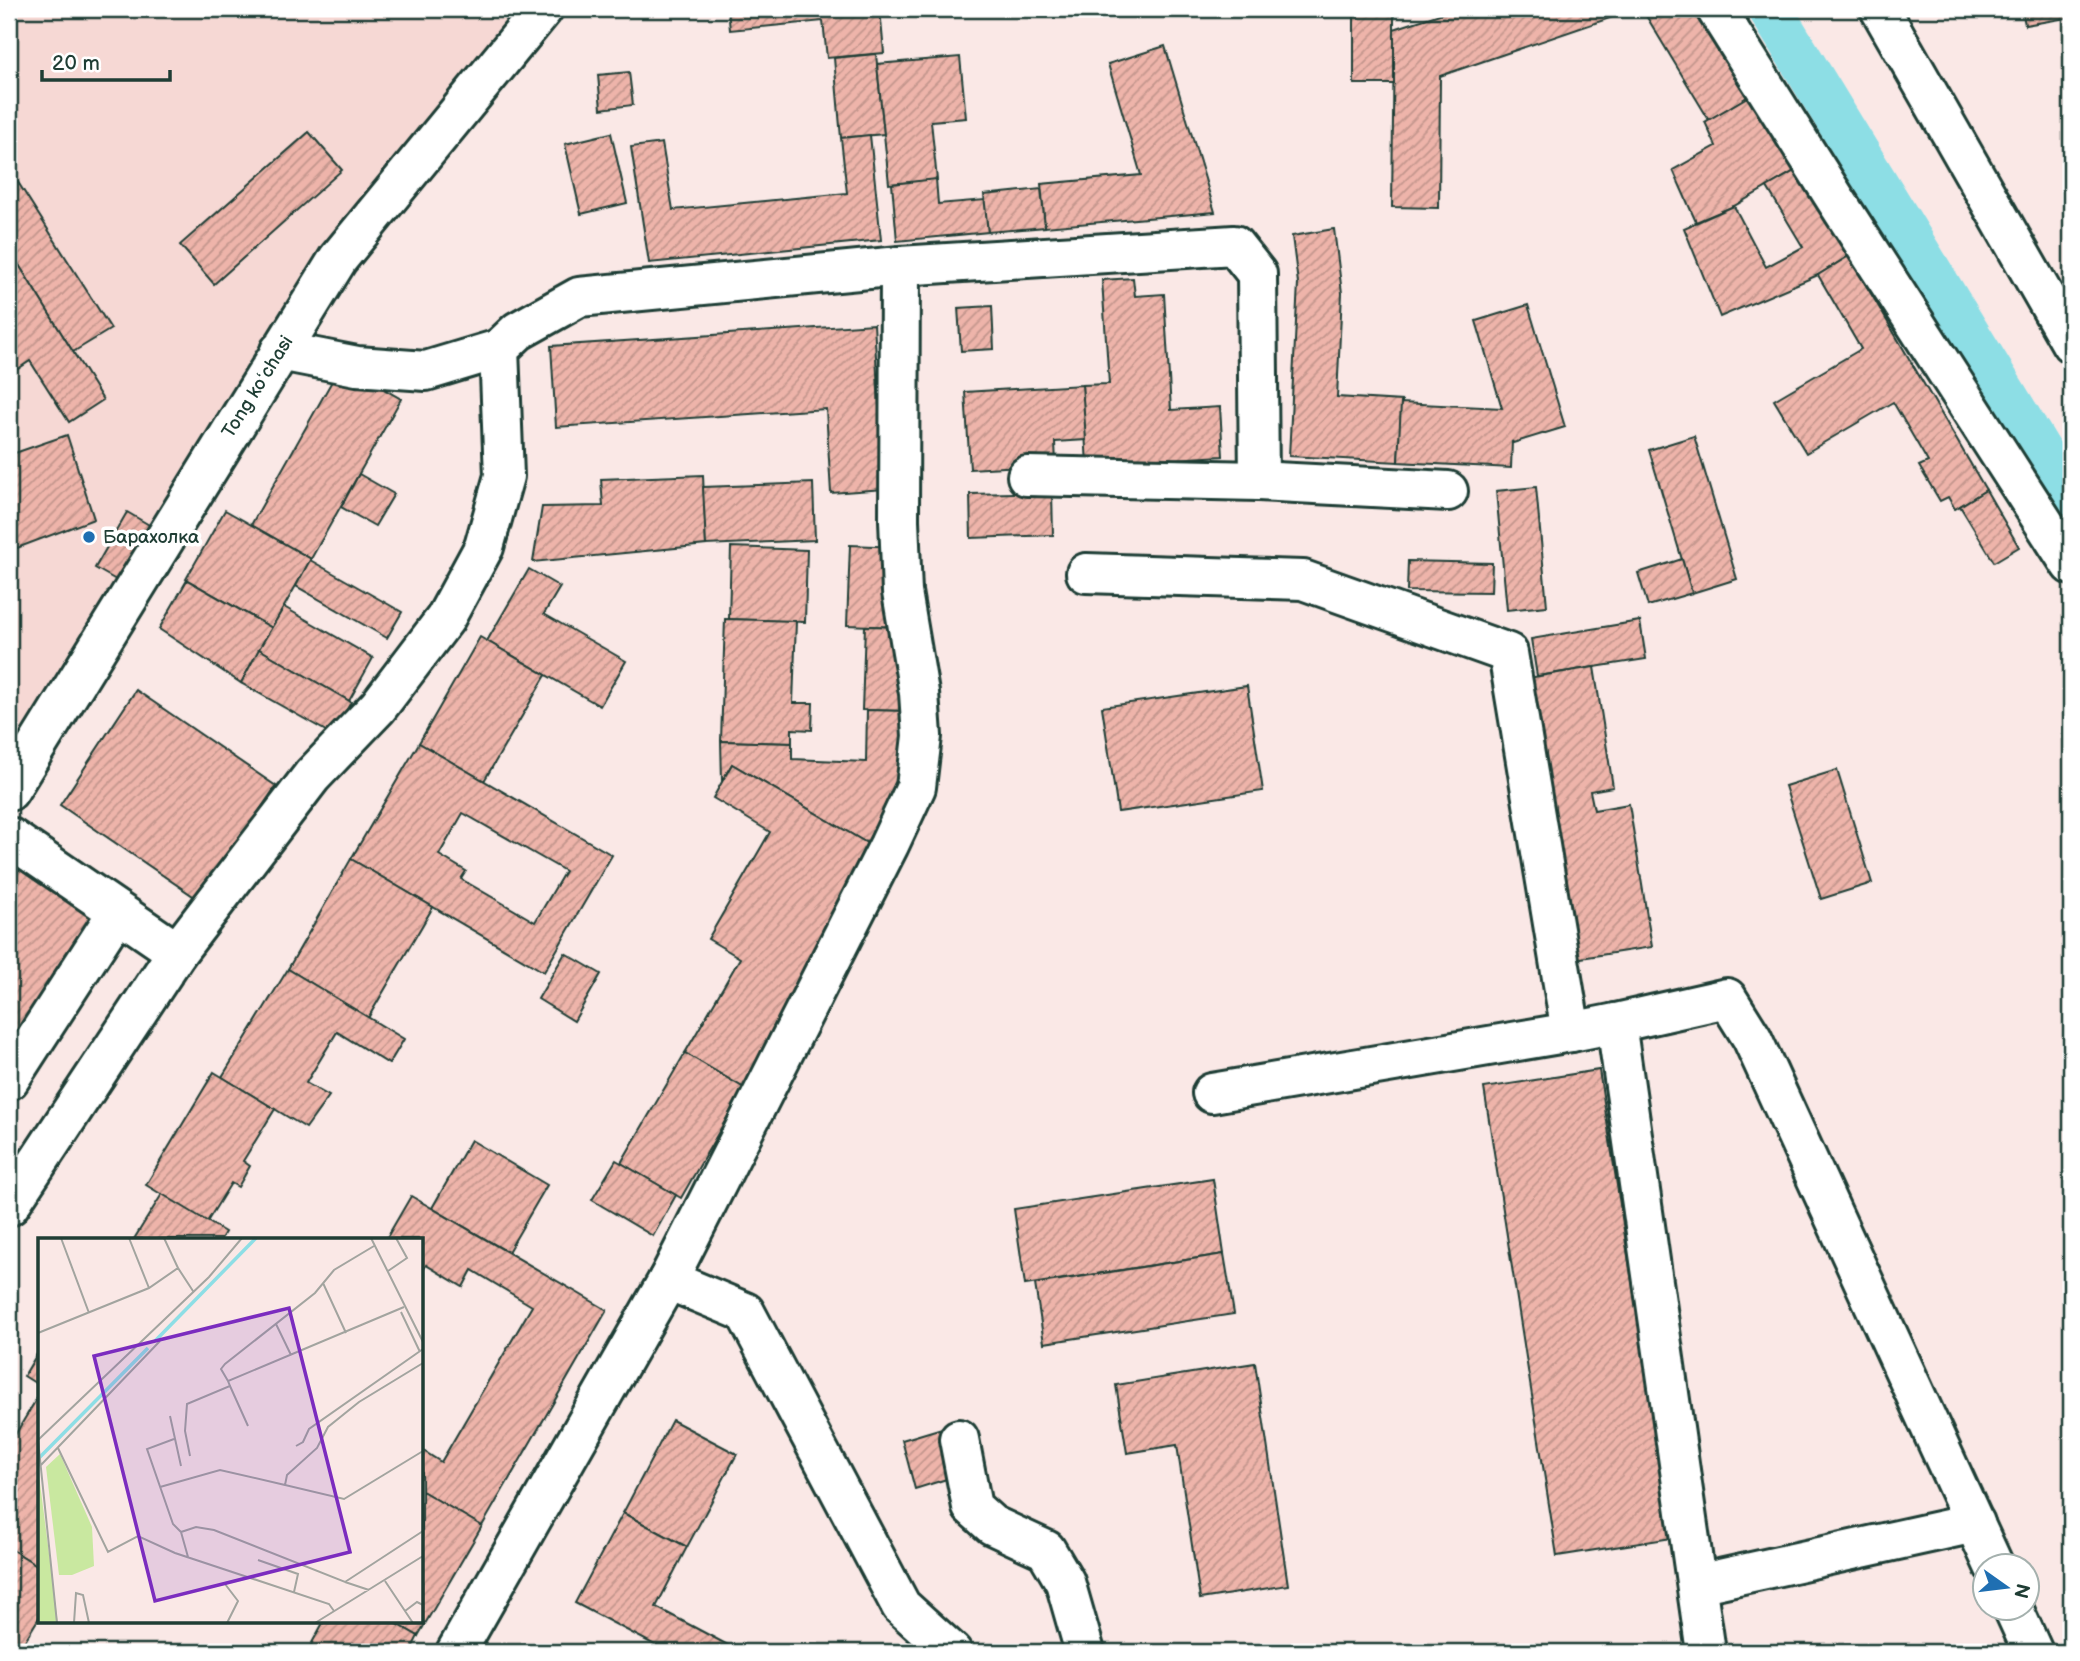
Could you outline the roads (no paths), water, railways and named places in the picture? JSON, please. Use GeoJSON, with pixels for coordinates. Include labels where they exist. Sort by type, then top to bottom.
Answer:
{"type":"FeatureCollection","features":[{"type":"Feature","properties":{"kind":"street","name":"Tong koʻchasi"},"geometry":{"type":"LineString","coordinates":[[9,791],[338,259],[542,9]]}},
{"type":"Feature","properties":{"kind":"street"},"geometry":{"type":"LineString","coordinates":[[1716,9],[2071,565]]}},
{"type":"Feature","properties":{"kind":"street"},"geometry":{"type":"LineString","coordinates":[[1880,9],[2071,343]]}},
{"type":"Feature","properties":{"kind":"street"},"geometry":{"type":"LineString","coordinates":[[280,351],[357,366],[426,371],[499,349],[518,331],[579,297],[900,266],[1234,245],[1257,274],[1259,481]]}},
{"type":"Feature","properties":{"kind":"street"},"geometry":{"type":"LineString","coordinates":[[456,1652],[668,1280],[916,787],[922,736],[919,692],[902,592],[899,520],[900,266]]}},
{"type":"Feature","properties":{"kind":"street"},"geometry":{"type":"LineString","coordinates":[[9,1206],[177,951],[312,776],[377,707],[436,630],[484,547],[504,476],[499,349]]}},
{"type":"Feature","properties":{"kind":"street"},"geometry":{"type":"LineString","coordinates":[[1027,476],[1259,481],[1448,491]]}},
{"type":"Feature","properties":{"kind":"street"},"geometry":{"type":"LineString","coordinates":[[1086,573],[1303,580],[1507,653],[1571,1032]]}},
{"type":"Feature","properties":{"kind":"street"},"geometry":{"type":"LineString","coordinates":[[9,837],[117,913],[177,951]]}},
{"type":"Feature","properties":{"kind":"street"},"geometry":{"type":"LineString","coordinates":[[9,1080],[117,913]]}},
{"type":"Feature","properties":{"kind":"street"},"geometry":{"type":"LineString","coordinates":[[1212,1093],[1571,1032],[1727,998],[1752,1038],[1988,1552]]}},
{"type":"Feature","properties":{"kind":"street"},"geometry":{"type":"LineString","coordinates":[[1616,1023],[1706,1652]]}},
{"type":"Feature","properties":{"kind":"street"},"geometry":{"type":"LineString","coordinates":[[668,1280],[745,1312],[901,1606],[952,1652]]}},
{"type":"Feature","properties":{"kind":"street"},"geometry":{"type":"LineString","coordinates":[[959,1439],[972,1507],[992,1525],[1046,1550],[1065,1583],[1085,1652]]}},
{"type":"Feature","properties":{"kind":"street"},"geometry":{"type":"LineString","coordinates":[[1697,1584],[1975,1523]]}},
{"type":"Feature","properties":{"kind":"street"},"geometry":{"type":"LineString","coordinates":[[2019,1622],[2033,1652]]}},
{"type":"Feature","properties":{"kind":"waterway"},"geometry":{"type":"LineString","coordinates":[[1770,9],[2071,503]]}},
{"type":"Feature","properties":{"kind":"place","name":"Барахолка"},"geometry":{"type":"Point","coordinates":[89,537]}}]}
